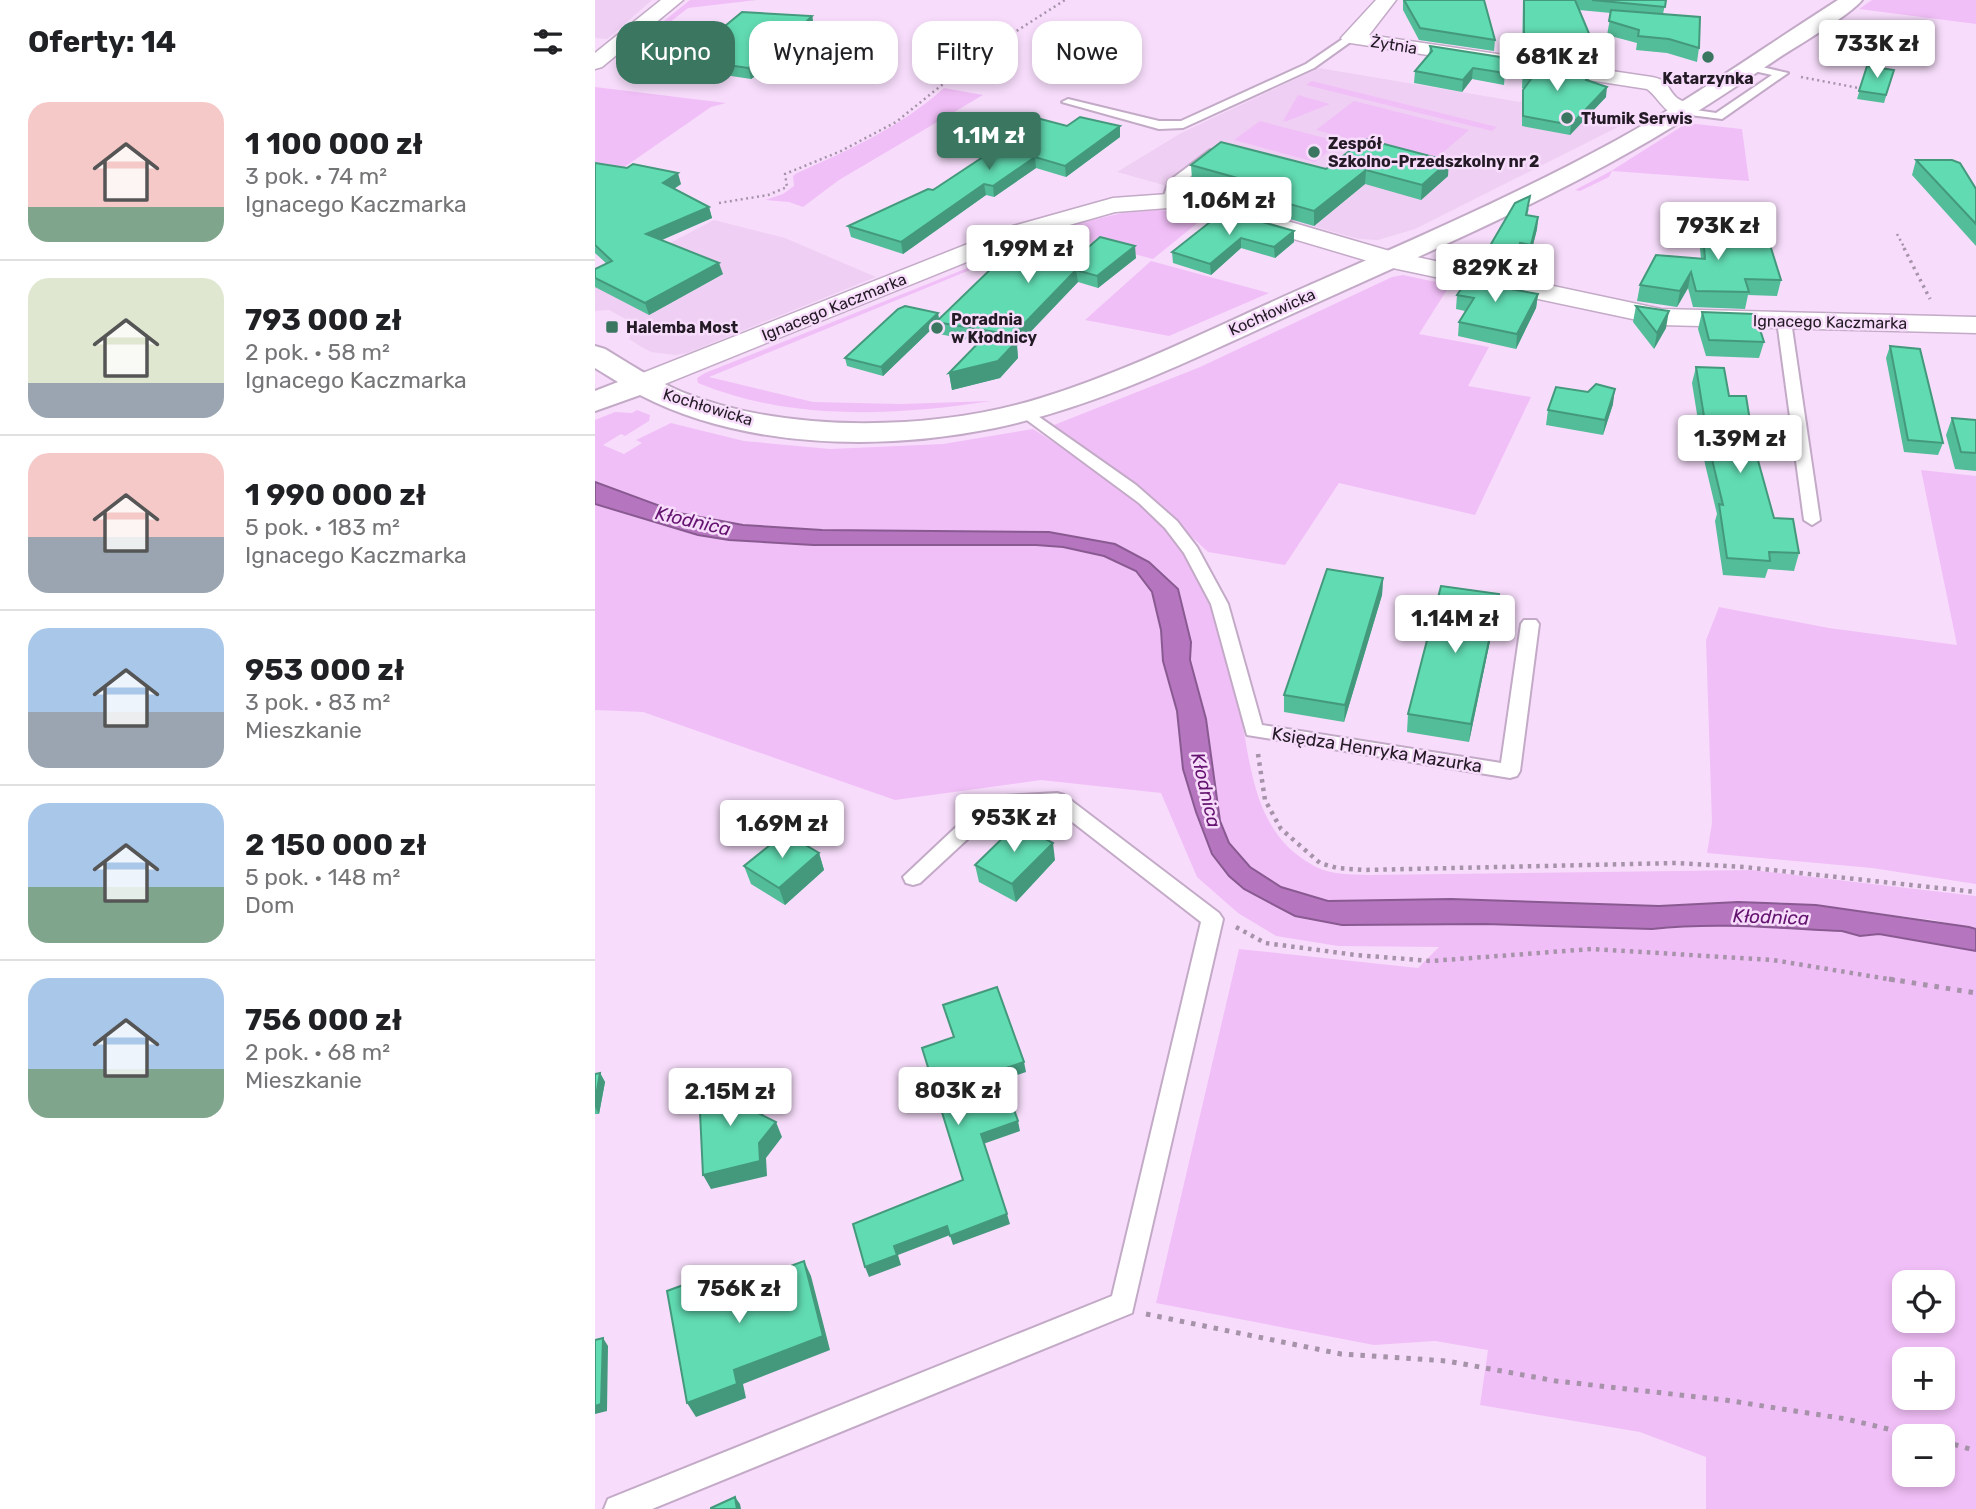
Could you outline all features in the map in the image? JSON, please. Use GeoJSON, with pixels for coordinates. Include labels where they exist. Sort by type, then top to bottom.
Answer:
{"type":"FeatureCollection","features":[{"type":"Feature","properties":{"kind":"street"},"geometry":{"type":"LineString","coordinates":[[595,63],[673,0]]}},
{"type":"Feature","properties":{"kind":"street","name":"Żytnia"},"geometry":{"type":"LineString","coordinates":[[1351,38],[1362,30],[1386,0]]}},
{"type":"Feature","properties":{"kind":"street","name":"Kochłowicka"},"geometry":{"type":"LineString","coordinates":[[595,355],[639,384],[676,401],[760,423],[878,431],[931,428],[1025,412],[1103,387],[1562,178],[1684,110],[1852,0]]}},
{"type":"Feature","properties":{"kind":"street","name":"Żytnia"},"geometry":{"type":"LineString","coordinates":[[1351,38],[1652,83],[1659,86],[1669,103],[1684,110]]}},
{"type":"Feature","properties":{"kind":"street","name":"Ignacego Kaczmarka"},"geometry":{"type":"LineString","coordinates":[[639,384],[1022,231],[1113,205],[1168,201],[1234,214],[1388,259],[1661,317],[1976,325]]}},
{"type":"Feature","properties":{"kind":"street"},"geometry":{"type":"LineString","coordinates":[[595,402],[639,384]]}},
{"type":"Feature","properties":{"kind":"lane"},"geometry":{"type":"LineString","coordinates":[[1068,102],[1159,125],[1183,124],[1310,66],[1351,38]]}},
{"type":"Feature","properties":{"kind":"lane"},"geometry":{"type":"LineString","coordinates":[[1684,110],[1718,117],[1782,73],[1749,67]]}},
{"type":"Feature","properties":{"kind":"lane"},"geometry":{"type":"LineString","coordinates":[[1168,201],[1173,184],[1215,150],[1223,149]]}},
{"type":"Feature","properties":{"kind":"lane"},"geometry":{"type":"LineString","coordinates":[[1784,321],[1812,520]]}},
{"type":"Feature","properties":{"kind":"lane","name":"Księdza Henryka Mazurka"},"geometry":{"type":"LineString","coordinates":[[1025,412],[1048,433],[1144,499],[1183,537],[1201,560],[1227,620],[1254,730],[1510,771],[1529,624]]}},
{"type":"Feature","properties":{"kind":"lane"},"geometry":{"type":"LineString","coordinates":[[618,1509],[1123,1304],[1212,919],[1057,800],[995,802],[913,877]]}},
{"type":"Feature","properties":{"kind":"path"},"geometry":{"type":"LineString","coordinates":[[719,203],[768,195],[787,187],[785,174],[841,151],[896,122],[979,55],[1065,0]]}},
{"type":"Feature","properties":{"kind":"path"},"geometry":{"type":"LineString","coordinates":[[1829,82],[1867,89]]}},
{"type":"Feature","properties":{"kind":"path"},"geometry":{"type":"LineString","coordinates":[[1897,234],[1943,325]]}},
{"type":"Feature","properties":{"kind":"path"},"geometry":{"type":"LineString","coordinates":[[1254,730],[1265,800],[1272,815],[1281,829],[1319,863],[1337,868],[1364,870],[1677,863],[1744,867],[1976,892]]}},
{"type":"Feature","properties":{"kind":"path"},"geometry":{"type":"LineString","coordinates":[[1212,919],[1265,943],[1313,951],[1431,961],[1592,949],[1773,960],[1976,993]]}},
{"type":"Feature","properties":{"kind":"path"},"geometry":{"type":"LineString","coordinates":[[1123,1304],[1151,1316],[1341,1354],[1447,1361],[1556,1381],[1725,1400],[1846,1419],[1892,1430]]}},
{"type":"Feature","properties":{"kind":"path"},"geometry":{"type":"LineString","coordinates":[[1955,1445],[1976,1451]]}},
{"type":"Feature","properties":{"kind":"shaded area"},"geometry":{"type":"Polygon","coordinates":[[[595,0],[652,0],[628,21],[616,21],[616,31],[607,39],[595,38],[595,0]]]}},
{"type":"Feature","properties":{"kind":"shaded area"},"geometry":{"type":"Polygon","coordinates":[[[690,0],[757,0],[688,8],[671,21],[664,21],[690,0]]]}},
{"type":"Feature","properties":{"kind":"shaded area"},"geometry":{"type":"Polygon","coordinates":[[[1872,0],[1976,0],[1976,24],[1859,9],[1872,0]]]}},
{"type":"Feature","properties":{"kind":"shaded area","name":"Zespół Szkolno-Przedszkolny nr 2"},"geometry":{"type":"Polygon","coordinates":[[[1319,68],[1520,102],[1528,93],[1624,124],[1415,229],[1378,240],[1359,239],[1117,172],[1181,133],[1319,68]]]}},
{"type":"Feature","properties":{"kind":"shaded area"},"geometry":{"type":"Polygon","coordinates":[[[1312,81],[1497,127],[1492,131],[1306,85],[1312,81]]]}},
{"type":"Feature","properties":{"kind":"shaded area"},"geometry":{"type":"Polygon","coordinates":[[[595,87],[726,103],[711,107],[623,168],[595,164],[595,87]]]}},
{"type":"Feature","properties":{"kind":"shaded area"},"geometry":{"type":"Polygon","coordinates":[[[944,88],[983,95],[839,180],[803,207],[789,202],[765,200],[783,194],[794,186],[793,176],[797,173],[892,126],[944,88]]]}},
{"type":"Feature","properties":{"kind":"shaded area"},"geometry":{"type":"Polygon","coordinates":[[[1298,95],[1330,104],[1283,121],[1298,95]]]}},
{"type":"Feature","properties":{"kind":"shaded area"},"geometry":{"type":"Polygon","coordinates":[[[1354,101],[1469,130],[1433,161],[1316,130],[1354,101]]]}},
{"type":"Feature","properties":{"kind":"shaded area"},"geometry":{"type":"Polygon","coordinates":[[[1260,121],[1340,142],[1315,162],[1234,140],[1260,121]]]}},
{"type":"Feature","properties":{"kind":"shaded area"},"geometry":{"type":"Polygon","coordinates":[[[1687,123],[1742,129],[1749,181],[1612,171],[1609,177],[1580,191],[1575,190],[1611,171],[1687,123]]]}},
{"type":"Feature","properties":{"kind":"shaded area"},"geometry":{"type":"Polygon","coordinates":[[[1159,210],[1206,216],[1153,259],[1058,234],[709,377],[813,402],[901,404],[991,401],[918,410],[843,412],[769,404],[698,383],[697,378],[705,373],[1080,223],[1122,213],[1159,210]]]}},
{"type":"Feature","properties":{"kind":"shaded area"},"geometry":{"type":"Polygon","coordinates":[[[714,220],[785,238],[876,277],[687,353],[675,355],[651,352],[640,346],[629,339],[635,324],[609,310],[595,311],[595,282],[714,220]]]}},
{"type":"Feature","properties":{"kind":"shaded area"},"geometry":{"type":"Polygon","coordinates":[[[1151,261],[1269,293],[1169,336],[1085,320],[1151,261]]]}},
{"type":"Feature","properties":{"kind":"shaded area"},"geometry":{"type":"Polygon","coordinates":[[[1403,275],[1450,285],[1419,334],[1489,347],[1468,386],[1531,397],[1475,515],[1339,483],[1285,565],[1208,552],[1148,496],[1049,427],[1200,367],[1392,277],[1403,275]]]}},
{"type":"Feature","properties":{"kind":"shaded area"},"geometry":{"type":"Polygon","coordinates":[[[637,410],[650,415],[649,421],[625,436],[621,434],[603,445],[624,454],[642,443],[636,440],[671,423],[744,441],[830,449],[943,444],[1033,429],[1041,434],[1136,502],[1178,543],[1195,566],[1215,607],[1260,802],[1281,838],[1296,854],[1322,870],[1368,875],[1752,870],[1976,896],[1976,929],[1933,920],[1778,902],[1659,907],[1451,899],[1328,901],[1281,887],[1250,867],[1229,843],[1220,821],[1206,719],[1190,660],[1191,642],[1178,589],[1149,562],[1115,544],[1049,532],[822,530],[743,525],[679,513],[595,482],[595,420],[615,412],[632,413],[637,410]]]}},
{"type":"Feature","properties":{"kind":"shaded area"},"geometry":{"type":"Polygon","coordinates":[[[1921,470],[1976,476],[1976,884],[1872,868],[1707,853],[1712,823],[1706,640],[1719,607],[1829,628],[1957,645],[1921,470]]]}},
{"type":"Feature","properties":{"kind":"shaded area"},"geometry":{"type":"Polygon","coordinates":[[[595,504],[698,535],[729,540],[813,545],[1063,547],[1104,556],[1135,571],[1152,592],[1161,630],[1163,661],[1177,711],[1183,769],[1212,854],[1229,876],[1261,899],[1295,916],[1342,925],[1485,924],[1652,929],[1700,926],[1770,927],[1842,931],[1860,936],[1879,934],[1976,951],[1976,1509],[1706,1509],[1706,1457],[1640,1432],[1480,1405],[1488,1350],[1435,1341],[1374,1345],[1156,1303],[1239,949],[1418,968],[1439,947],[1338,946],[1276,936],[1238,913],[1197,877],[1161,793],[1041,780],[895,800],[643,712],[595,710],[595,504]]]}},
{"type":"Feature","properties":{"kind":"water","name":"Kłodnica"},"geometry":{"type":"Polygon","coordinates":[[[595,482],[679,513],[743,525],[822,530],[1049,532],[1115,544],[1149,562],[1178,589],[1191,642],[1190,660],[1206,719],[1220,821],[1229,843],[1250,867],[1281,887],[1328,901],[1451,899],[1659,906],[1738,902],[1816,905],[1976,929],[1976,951],[1879,934],[1860,936],[1842,931],[1770,927],[1700,926],[1652,929],[1485,924],[1342,925],[1295,916],[1244,889],[1229,876],[1212,854],[1183,769],[1177,711],[1163,661],[1161,630],[1152,592],[1136,571],[1104,556],[1063,547],[813,545],[729,540],[698,535],[595,504],[595,482]]]}},
{"type":"Feature","properties":{"kind":"building"},"geometry":{"type":"Polygon","coordinates":[[[1404,0],[1484,0],[1495,40],[1420,28],[1404,0]]]}},
{"type":"Feature","properties":{"kind":"building"},"geometry":{"type":"Polygon","coordinates":[[[1524,0],[1575,0],[1598,55],[1524,44],[1524,0]]]}},
{"type":"Feature","properties":{"kind":"building"},"geometry":{"type":"Polygon","coordinates":[[[1592,0],[1666,0],[1665,7],[1592,0]]]}},
{"type":"Feature","properties":{"kind":"building"},"geometry":{"type":"Polygon","coordinates":[[[1611,10],[1700,17],[1699,48],[1669,39],[1638,36],[1639,30],[1609,21],[1611,10]]]}},
{"type":"Feature","properties":{"kind":"building"},"geometry":{"type":"Polygon","coordinates":[[[742,12],[812,16],[807,21],[749,21],[748,68],[735,66],[735,21],[731,21],[742,12]]]}},
{"type":"Feature","properties":{"kind":"building"},"geometry":{"type":"Polygon","coordinates":[[[1430,46],[1500,57],[1505,73],[1473,68],[1463,80],[1415,71],[1432,51],[1430,46]]]}},
{"type":"Feature","properties":{"kind":"building"},"geometry":{"type":"Polygon","coordinates":[[[1523,62],[1590,73],[1586,80],[1607,87],[1571,125],[1523,116],[1523,90],[1531,79],[1523,78],[1523,62]]]}},
{"type":"Feature","properties":{"kind":"building"},"geometry":{"type":"Polygon","coordinates":[[[1867,66],[1894,70],[1886,95],[1859,91],[1867,66]]]}},
{"type":"Feature","properties":{"kind":"building"},"geometry":{"type":"Polygon","coordinates":[[[1033,117],[1067,126],[1080,117],[1120,126],[1065,166],[1035,157],[993,186],[984,184],[901,242],[848,226],[928,189],[933,190],[998,147],[988,145],[1033,117]]]}},
{"type":"Feature","properties":{"kind":"building"},"geometry":{"type":"Polygon","coordinates":[[[1365,139],[1449,161],[1422,185],[1366,170],[1314,211],[1244,191],[1255,183],[1191,165],[1221,142],[1326,169],[1365,139]]]}},
{"type":"Feature","properties":{"kind":"building"},"geometry":{"type":"Polygon","coordinates":[[[1916,160],[1952,160],[1960,163],[1976,189],[1976,224],[1916,160]]]}},
{"type":"Feature","properties":{"kind":"building"},"geometry":{"type":"Polygon","coordinates":[[[595,163],[627,168],[633,164],[678,173],[663,183],[709,207],[646,234],[719,263],[645,303],[595,278],[595,269],[612,261],[595,245],[595,163]]]}},
{"type":"Feature","properties":{"kind":"building"},"geometry":{"type":"Polygon","coordinates":[[[1530,196],[1526,215],[1538,217],[1531,245],[1520,243],[1516,263],[1484,256],[1515,203],[1530,196]]]}},
{"type":"Feature","properties":{"kind":"building"},"geometry":{"type":"Polygon","coordinates":[[[1224,211],[1294,231],[1274,247],[1241,238],[1210,264],[1172,252],[1224,211]]]}},
{"type":"Feature","properties":{"kind":"building"},"geometry":{"type":"Polygon","coordinates":[[[1702,221],[1744,224],[1746,232],[1766,232],[1781,280],[1745,279],[1749,292],[1696,291],[1691,272],[1680,291],[1640,285],[1656,255],[1705,259],[1702,221]]]}},
{"type":"Feature","properties":{"kind":"building"},"geometry":{"type":"Polygon","coordinates":[[[1100,237],[1135,246],[1097,276],[1076,270],[1013,335],[936,322],[999,261],[1016,264],[1061,241],[1084,251],[1100,237]]]}},
{"type":"Feature","properties":{"kind":"building"},"geometry":{"type":"Polygon","coordinates":[[[1472,273],[1505,280],[1500,287],[1538,294],[1517,334],[1459,322],[1474,298],[1457,295],[1472,273]]]}},
{"type":"Feature","properties":{"kind":"building"},"geometry":{"type":"Polygon","coordinates":[[[905,306],[938,313],[881,367],[845,358],[898,309],[905,306]]]}},
{"type":"Feature","properties":{"kind":"building"},"geometry":{"type":"Polygon","coordinates":[[[1636,306],[1669,311],[1657,333],[1636,306]]]}},
{"type":"Feature","properties":{"kind":"building"},"geometry":{"type":"Polygon","coordinates":[[[1702,312],[1755,314],[1764,342],[1709,340],[1702,312]]]}},
{"type":"Feature","properties":{"kind":"building"},"geometry":{"type":"Polygon","coordinates":[[[986,335],[1016,342],[998,361],[949,373],[986,335]]]}},
{"type":"Feature","properties":{"kind":"building"},"geometry":{"type":"Polygon","coordinates":[[[1890,346],[1920,349],[1943,443],[1908,440],[1890,346]]]}},
{"type":"Feature","properties":{"kind":"building"},"geometry":{"type":"Polygon","coordinates":[[[1696,367],[1724,368],[1729,396],[1746,396],[1754,446],[1774,518],[1793,519],[1799,553],[1769,552],[1770,561],[1727,558],[1719,504],[1723,505],[1709,447],[1696,367]]]}},
{"type":"Feature","properties":{"kind":"building"},"geometry":{"type":"Polygon","coordinates":[[[1596,384],[1615,389],[1605,420],[1548,410],[1556,387],[1588,392],[1596,384]]]}},
{"type":"Feature","properties":{"kind":"building"},"geometry":{"type":"Polygon","coordinates":[[[1952,418],[1976,420],[1976,453],[1961,452],[1952,418]]]}},
{"type":"Feature","properties":{"kind":"building"},"geometry":{"type":"Polygon","coordinates":[[[1327,569],[1383,578],[1345,705],[1284,695],[1327,569]]]}},
{"type":"Feature","properties":{"kind":"building"},"geometry":{"type":"Polygon","coordinates":[[[1441,586],[1499,594],[1471,724],[1408,714],[1441,586]]]}},
{"type":"Feature","properties":{"kind":"building"},"geometry":{"type":"Polygon","coordinates":[[[1017,824],[1053,843],[1012,884],[975,865],[1017,824]]]}},
{"type":"Feature","properties":{"kind":"building"},"geometry":{"type":"Polygon","coordinates":[[[785,833],[819,853],[779,888],[744,866],[785,833]]]}},
{"type":"Feature","properties":{"kind":"building"},"geometry":{"type":"Polygon","coordinates":[[[997,987],[1024,1062],[1000,1070],[1018,1121],[981,1134],[1007,1214],[950,1236],[947,1226],[894,1246],[897,1255],[865,1267],[853,1224],[963,1180],[922,1048],[954,1037],[943,1005],[997,987]]]}},
{"type":"Feature","properties":{"kind":"building"},"geometry":{"type":"Polygon","coordinates":[[[600,1073],[595,1102],[595,1074],[600,1073]]]}},
{"type":"Feature","properties":{"kind":"building"},"geometry":{"type":"Polygon","coordinates":[[[739,1082],[740,1098],[756,1094],[758,1113],[776,1122],[759,1143],[760,1161],[703,1175],[699,1091],[739,1082]]]}},
{"type":"Feature","properties":{"kind":"building"},"geometry":{"type":"Polygon","coordinates":[[[804,1261],[823,1336],[734,1370],[737,1384],[687,1403],[667,1291],[716,1273],[720,1292],[804,1261]]]}},
{"type":"Feature","properties":{"kind":"building"},"geometry":{"type":"Polygon","coordinates":[[[603,1338],[601,1404],[595,1406],[595,1340],[603,1338]]]}},
{"type":"Feature","properties":{"kind":"building"},"geometry":{"type":"Polygon","coordinates":[[[735,1497],[737,1509],[711,1509],[711,1508],[735,1497]]]}},
{"type":"Feature","properties":{"kind":"place","name":"Katarzynka"},"geometry":{"type":"Point","coordinates":[1708,57]}},
{"type":"Feature","properties":{"kind":"place","name":"Tłumik Serwis"},"geometry":{"type":"Point","coordinates":[1567,118]}},
{"type":"Feature","properties":{"kind":"place","name":"Zespół Szkolno-Przedszkolny nr 2"},"geometry":{"type":"Point","coordinates":[1314,152]}},
{"type":"Feature","properties":{"kind":"place","name":"Halemba Most"},"geometry":{"type":"Point","coordinates":[612,327]}},
{"type":"Feature","properties":{"kind":"place","name":"Poradnia w Kłodnicy"},"geometry":{"type":"Point","coordinates":[937,328]}}]}
